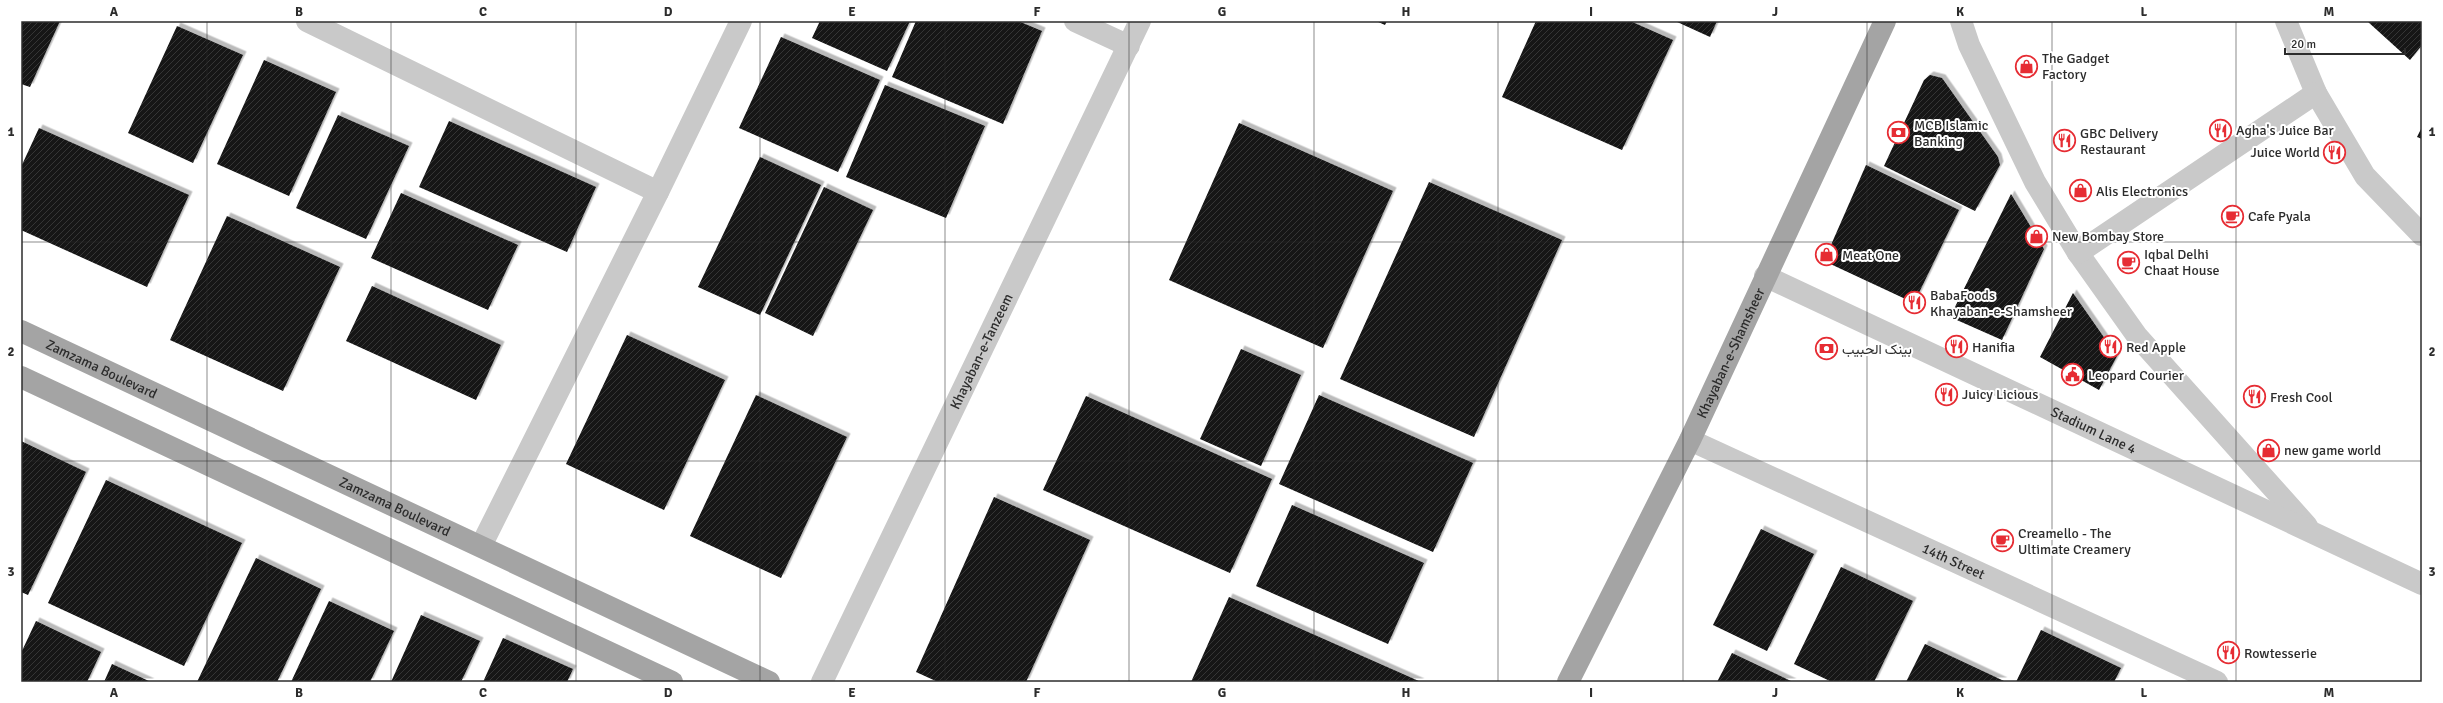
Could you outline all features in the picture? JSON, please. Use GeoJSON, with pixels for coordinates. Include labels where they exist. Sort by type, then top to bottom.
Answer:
{"type":"FeatureCollection","features":[{"type":"Feature","properties":{"kind":"main road","name":"Khayaban-e-Shamsheer"},"geometry":{"type":"LineString","coordinates":[[1568,682],[1690,440],[1765,276],[1885,21]]}},
{"type":"Feature","properties":{"kind":"main road","name":"Zamzama Boulevard"},"geometry":{"type":"LineString","coordinates":[[21,331],[769,682]]}},
{"type":"Feature","properties":{"kind":"main road"},"geometry":{"type":"LineString","coordinates":[[21,377],[672,682]]}},
{"type":"Feature","properties":{"kind":"street"},"geometry":{"type":"LineString","coordinates":[[307,21],[658,192]]}},
{"type":"Feature","properties":{"kind":"street"},"geometry":{"type":"LineString","coordinates":[[481,546],[658,192],[741,21]]}},
{"type":"Feature","properties":{"kind":"street"},"geometry":{"type":"LineString","coordinates":[[1075,21],[1129,46]]}},
{"type":"Feature","properties":{"kind":"street","name":"Khayaban-e-Tanzeem"},"geometry":{"type":"LineString","coordinates":[[822,682],[1140,21]]}},
{"type":"Feature","properties":{"kind":"street"},"geometry":{"type":"LineString","coordinates":[[1961,21],[1969,45],[2034,182],[2078,253],[2137,336],[2313,534]]}},
{"type":"Feature","properties":{"kind":"street"},"geometry":{"type":"LineString","coordinates":[[2286,21],[2316,93],[2365,176],[2422,235]]}},
{"type":"Feature","properties":{"kind":"street"},"geometry":{"type":"LineString","coordinates":[[2078,253],[2316,93]]}},
{"type":"Feature","properties":{"kind":"street","name":"Stadium Lane 4"},"geometry":{"type":"LineString","coordinates":[[1765,276],[2422,584]]}},
{"type":"Feature","properties":{"kind":"street","name":"14th Street"},"geometry":{"type":"LineString","coordinates":[[1690,440],[2217,682]]}},
{"type":"Feature","properties":{"kind":"building"},"geometry":{"type":"Polygon","coordinates":[[[21,21],[60,21],[30,87],[21,84],[21,21]]]}},
{"type":"Feature","properties":{"kind":"building"},"geometry":{"type":"Polygon","coordinates":[[[820,21],[910,21],[887,71],[812,38],[820,21]]]}},
{"type":"Feature","properties":{"kind":"building"},"geometry":{"type":"Polygon","coordinates":[[[916,21],[1018,21],[1042,31],[1003,124],[892,77],[916,21]]]}},
{"type":"Feature","properties":{"kind":"building"},"geometry":{"type":"Polygon","coordinates":[[[1376,21],[1387,21],[1385,25],[1376,21]]]}},
{"type":"Feature","properties":{"kind":"building"},"geometry":{"type":"Polygon","coordinates":[[[1536,21],[1630,21],[1673,40],[1622,150],[1502,97],[1536,21]]]}},
{"type":"Feature","properties":{"kind":"building"},"geometry":{"type":"Polygon","coordinates":[[[1675,21],[1717,21],[1710,37],[1675,21]]]}},
{"type":"Feature","properties":{"kind":"building"},"geometry":{"type":"Polygon","coordinates":[[[2367,21],[2422,21],[2422,45],[2410,60],[2367,21]]]}},
{"type":"Feature","properties":{"kind":"building"},"geometry":{"type":"Polygon","coordinates":[[[177,26],[243,55],[193,163],[128,133],[177,26]]]}},
{"type":"Feature","properties":{"kind":"building"},"geometry":{"type":"Polygon","coordinates":[[[781,37],[880,80],[838,172],[739,128],[781,37]]]}},
{"type":"Feature","properties":{"kind":"building"},"geometry":{"type":"Polygon","coordinates":[[[264,60],[336,92],[289,196],[217,164],[264,60]]]}},
{"type":"Feature","properties":{"kind":"building"},"geometry":{"type":"Polygon","coordinates":[[[1930,75],[1942,78],[1998,157],[2000,165],[1975,211],[1884,166],[1924,80],[1930,75]]]}},
{"type":"Feature","properties":{"kind":"building"},"geometry":{"type":"Polygon","coordinates":[[[885,85],[985,126],[946,218],[846,177],[885,85]]]}},
{"type":"Feature","properties":{"kind":"building"},"geometry":{"type":"Polygon","coordinates":[[[338,115],[409,146],[366,239],[296,208],[338,115]]]}},
{"type":"Feature","properties":{"kind":"building"},"geometry":{"type":"Polygon","coordinates":[[[449,121],[596,187],[567,252],[419,187],[449,121]]]}},
{"type":"Feature","properties":{"kind":"building"},"geometry":{"type":"Polygon","coordinates":[[[1239,123],[1393,191],[1323,348],[1169,280],[1239,123]]]}},
{"type":"Feature","properties":{"kind":"building"},"geometry":{"type":"Polygon","coordinates":[[[2422,127],[2422,139],[2417,137],[2422,127]]]}},
{"type":"Feature","properties":{"kind":"building"},"geometry":{"type":"Polygon","coordinates":[[[39,128],[189,195],[147,287],[21,230],[21,167],[39,128]]]}},
{"type":"Feature","properties":{"kind":"building"},"geometry":{"type":"Polygon","coordinates":[[[760,157],[821,185],[760,315],[698,287],[760,157]]]}},
{"type":"Feature","properties":{"kind":"building"},"geometry":{"type":"Polygon","coordinates":[[[1866,165],[1959,210],[1914,303],[1824,261],[1866,165]]]}},
{"type":"Feature","properties":{"kind":"building"},"geometry":{"type":"Polygon","coordinates":[[[1429,182],[1562,240],[1474,437],[1340,379],[1429,182]]]}},
{"type":"Feature","properties":{"kind":"building"},"geometry":{"type":"Polygon","coordinates":[[[824,187],[873,210],[813,336],[765,313],[824,187]]]}},
{"type":"Feature","properties":{"kind":"building"},"geometry":{"type":"Polygon","coordinates":[[[401,193],[518,245],[488,310],[371,258],[401,193]]]}},
{"type":"Feature","properties":{"kind":"building"},"geometry":{"type":"Polygon","coordinates":[[[2011,194],[2044,249],[2002,340],[1950,317],[2011,194]]]}},
{"type":"Feature","properties":{"kind":"building"},"geometry":{"type":"Polygon","coordinates":[[[227,216],[340,267],[283,391],[170,340],[227,216]]]}},
{"type":"Feature","properties":{"kind":"building"},"geometry":{"type":"Polygon","coordinates":[[[372,286],[501,345],[476,400],[346,341],[372,286]]]}},
{"type":"Feature","properties":{"kind":"building"},"geometry":{"type":"Polygon","coordinates":[[[2073,293],[2117,356],[2099,390],[2040,357],[2073,293]]]}},
{"type":"Feature","properties":{"kind":"building"},"geometry":{"type":"Polygon","coordinates":[[[627,335],[725,380],[664,510],[566,464],[627,335]]]}},
{"type":"Feature","properties":{"kind":"building"},"geometry":{"type":"Polygon","coordinates":[[[1241,349],[1301,375],[1261,466],[1200,439],[1241,349]]]}},
{"type":"Feature","properties":{"kind":"building"},"geometry":{"type":"Polygon","coordinates":[[[756,395],[847,437],[781,578],[690,536],[756,395]]]}},
{"type":"Feature","properties":{"kind":"building"},"geometry":{"type":"Polygon","coordinates":[[[1319,395],[1473,463],[1433,552],[1279,484],[1319,395]]]}},
{"type":"Feature","properties":{"kind":"building"},"geometry":{"type":"Polygon","coordinates":[[[1086,396],[1272,479],[1230,573],[1043,490],[1086,396]]]}},
{"type":"Feature","properties":{"kind":"building"},"geometry":{"type":"Polygon","coordinates":[[[21,441],[86,472],[28,595],[21,592],[21,441]]]}},
{"type":"Feature","properties":{"kind":"building"},"geometry":{"type":"Polygon","coordinates":[[[106,480],[242,543],[184,666],[48,603],[106,480]]]}},
{"type":"Feature","properties":{"kind":"building"},"geometry":{"type":"Polygon","coordinates":[[[994,497],[1090,540],[1026,682],[938,682],[916,672],[994,497]]]}},
{"type":"Feature","properties":{"kind":"building"},"geometry":{"type":"Polygon","coordinates":[[[1292,505],[1424,563],[1388,644],[1256,586],[1292,505]]]}},
{"type":"Feature","properties":{"kind":"building"},"geometry":{"type":"Polygon","coordinates":[[[1761,529],[1814,554],[1767,651],[1713,625],[1761,529]]]}},
{"type":"Feature","properties":{"kind":"building"},"geometry":{"type":"Polygon","coordinates":[[[256,558],[321,589],[277,682],[197,682],[256,558]]]}},
{"type":"Feature","properties":{"kind":"building"},"geometry":{"type":"Polygon","coordinates":[[[1841,567],[1913,601],[1874,682],[1832,682],[1794,664],[1841,567]]]}},
{"type":"Feature","properties":{"kind":"building"},"geometry":{"type":"Polygon","coordinates":[[[1229,597],[1421,682],[1191,682],[1229,597]]]}},
{"type":"Feature","properties":{"kind":"building"},"geometry":{"type":"Polygon","coordinates":[[[329,601],[394,631],[370,682],[291,682],[329,601]]]}},
{"type":"Feature","properties":{"kind":"building"},"geometry":{"type":"Polygon","coordinates":[[[421,615],[480,641],[461,682],[391,682],[421,615]]]}},
{"type":"Feature","properties":{"kind":"building"},"geometry":{"type":"Polygon","coordinates":[[[36,621],[101,652],[87,682],[21,682],[21,653],[36,621]]]}},
{"type":"Feature","properties":{"kind":"building"},"geometry":{"type":"Polygon","coordinates":[[[2041,630],[2121,668],[2114,682],[2016,682],[2041,630]]]}},
{"type":"Feature","properties":{"kind":"building"},"geometry":{"type":"Polygon","coordinates":[[[503,638],[573,669],[567,682],[483,682],[503,638]]]}},
{"type":"Feature","properties":{"kind":"building"},"geometry":{"type":"Polygon","coordinates":[[[1925,644],[2004,681],[1906,682],[1925,644]]]}},
{"type":"Feature","properties":{"kind":"building"},"geometry":{"type":"Polygon","coordinates":[[[1732,653],[1793,682],[1717,682],[1732,653]]]}},
{"type":"Feature","properties":{"kind":"building"},"geometry":{"type":"Polygon","coordinates":[[[112,664],[151,682],[104,682],[112,664]]]}},
{"type":"Feature","properties":{"kind":"place","name":"The Gadget Factory"},"geometry":{"type":"Point","coordinates":[2026,66]}},
{"type":"Feature","properties":{"kind":"place","name":"Agha's Juice Bar"},"geometry":{"type":"Point","coordinates":[2220,130]}},
{"type":"Feature","properties":{"kind":"place","name":"MCB Islamic Banking"},"geometry":{"type":"Point","coordinates":[1899,133]}},
{"type":"Feature","properties":{"kind":"place","name":"GBC Delivery Restaurant"},"geometry":{"type":"Point","coordinates":[2064,141]}},
{"type":"Feature","properties":{"kind":"place","name":"Juice World"},"geometry":{"type":"Point","coordinates":[2335,152]}},
{"type":"Feature","properties":{"kind":"place","name":"Alis Electronics"},"geometry":{"type":"Point","coordinates":[2080,191]}},
{"type":"Feature","properties":{"kind":"place","name":"Cafe Pyala"},"geometry":{"type":"Point","coordinates":[2232,216]}},
{"type":"Feature","properties":{"kind":"place","name":"New Bombay Store"},"geometry":{"type":"Point","coordinates":[2036,236]}},
{"type":"Feature","properties":{"kind":"place","name":"Meat One"},"geometry":{"type":"Point","coordinates":[1827,255]}},
{"type":"Feature","properties":{"kind":"place","name":"Iqbal Delhi Chaat House"},"geometry":{"type":"Point","coordinates":[2128,262]}},
{"type":"Feature","properties":{"kind":"place","name":"BabaFoods Khayaban-e-Shamsheer"},"geometry":{"type":"Point","coordinates":[1914,303]}},
{"type":"Feature","properties":{"kind":"place","name":"Hanifia"},"geometry":{"type":"Point","coordinates":[1957,347]}},
{"type":"Feature","properties":{"kind":"place","name":"Red Apple"},"geometry":{"type":"Point","coordinates":[2111,347]}},
{"type":"Feature","properties":{"kind":"place","name":"بينک الحبيب"},"geometry":{"type":"Point","coordinates":[1826,349]}},
{"type":"Feature","properties":{"kind":"place","name":"Leopard Courier"},"geometry":{"type":"Point","coordinates":[2072,375]}},
{"type":"Feature","properties":{"kind":"place","name":"Juicy Licious"},"geometry":{"type":"Point","coordinates":[1947,394]}},
{"type":"Feature","properties":{"kind":"place","name":"Fresh Cool"},"geometry":{"type":"Point","coordinates":[2255,397]}},
{"type":"Feature","properties":{"kind":"place","name":"new game world"},"geometry":{"type":"Point","coordinates":[2268,450]}},
{"type":"Feature","properties":{"kind":"place","name":"Creamello - The Ultimate Creamery"},"geometry":{"type":"Point","coordinates":[2002,541]}},
{"type":"Feature","properties":{"kind":"place","name":"Rowtesserie"},"geometry":{"type":"Point","coordinates":[2229,653]}}]}
